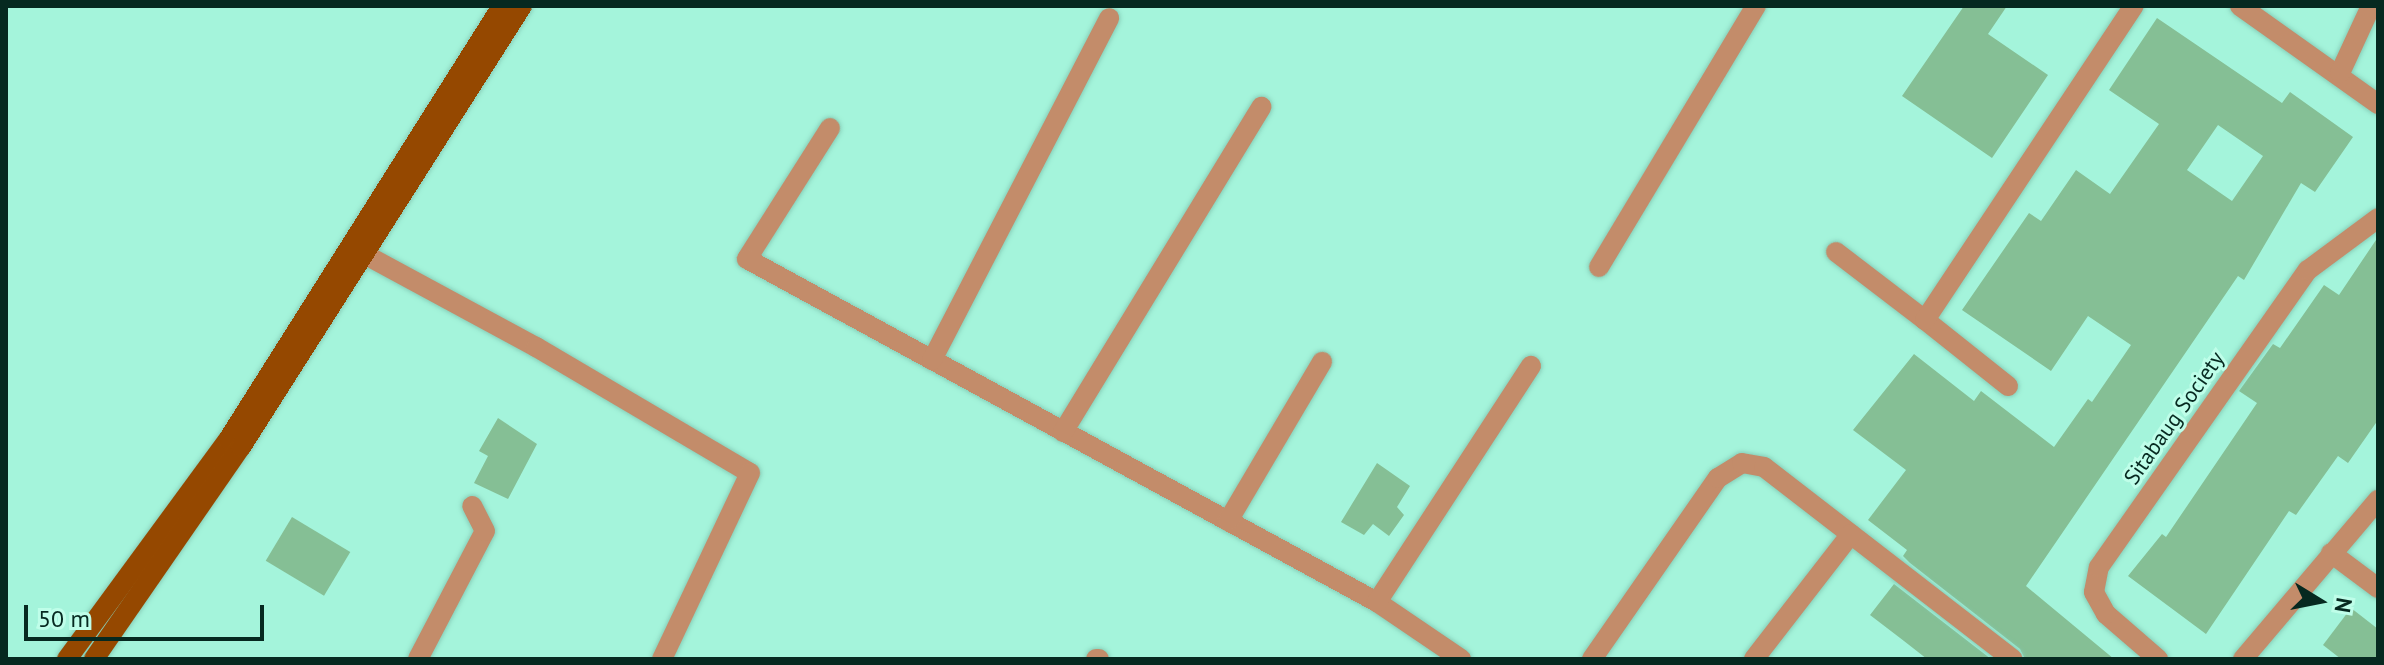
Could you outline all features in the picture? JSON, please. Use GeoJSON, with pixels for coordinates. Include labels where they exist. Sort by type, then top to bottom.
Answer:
{"type":"FeatureCollection","features":[{"type":"Feature","properties":{"kind":"main road"},"geometry":{"type":"LineString","coordinates":[[67,659],[228,440],[502,6]]}},
{"type":"Feature","properties":{"kind":"main road"},"geometry":{"type":"LineString","coordinates":[[94,659],[241,447],[522,6]]}},
{"type":"Feature","properties":{"kind":"street"},"geometry":{"type":"LineString","coordinates":[[1599,267],[1756,6]]}},
{"type":"Feature","properties":{"kind":"street"},"geometry":{"type":"LineString","coordinates":[[1925,320],[2134,6]]}},
{"type":"Feature","properties":{"kind":"street"},"geometry":{"type":"LineString","coordinates":[[2240,6],[2340,73],[2378,104]]}},
{"type":"Feature","properties":{"kind":"street"},"geometry":{"type":"LineString","coordinates":[[2340,73],[2371,6]]}},
{"type":"Feature","properties":{"kind":"street"},"geometry":{"type":"LineString","coordinates":[[932,360],[1109,18]]}},
{"type":"Feature","properties":{"kind":"street"},"geometry":{"type":"LineString","coordinates":[[1063,432],[1261,107]]}},
{"type":"Feature","properties":{"kind":"street"},"geometry":{"type":"LineString","coordinates":[[830,128],[747,259],[1377,602],[1461,659]]}},
{"type":"Feature","properties":{"kind":"street","name":"Sitabaug Society"},"geometry":{"type":"LineString","coordinates":[[2158,659],[2106,614],[2094,592],[2099,567],[2308,270],[2378,218]]}},
{"type":"Feature","properties":{"kind":"street"},"geometry":{"type":"LineString","coordinates":[[1836,252],[2008,386]]}},
{"type":"Feature","properties":{"kind":"street"},"geometry":{"type":"LineString","coordinates":[[364,254],[536,347],[750,473],[662,659]]}},
{"type":"Feature","properties":{"kind":"street"},"geometry":{"type":"LineString","coordinates":[[1228,521],[1322,362]]}},
{"type":"Feature","properties":{"kind":"street"},"geometry":{"type":"LineString","coordinates":[[1377,602],[1531,366]]}},
{"type":"Feature","properties":{"kind":"street"},"geometry":{"type":"LineString","coordinates":[[1592,659],[1718,478],[1742,463],[1764,467],[2012,659]]}},
{"type":"Feature","properties":{"kind":"street"},"geometry":{"type":"LineString","coordinates":[[2243,659],[2378,500]]}},
{"type":"Feature","properties":{"kind":"street"},"geometry":{"type":"LineString","coordinates":[[418,659],[485,531],[472,506]]}},
{"type":"Feature","properties":{"kind":"street"},"geometry":{"type":"LineString","coordinates":[[1754,659],[1851,534]]}},
{"type":"Feature","properties":{"kind":"street"},"geometry":{"type":"LineString","coordinates":[[2331,553],[2378,588]]}},
{"type":"Feature","properties":{"kind":"building"},"geometry":{"type":"Polygon","coordinates":[[[1964,6],[2007,6],[1988,34],[2048,75],[1992,158],[1902,96],[1964,6]]]}},
{"type":"Feature","properties":{"kind":"building"},"geometry":{"type":"Polygon","coordinates":[[[2157,18],[2282,103],[2290,92],[2353,137],[2315,192],[2301,183],[2244,280],[2238,276],[2026,586],[2114,659],[2025,659],[2020,649],[1910,563],[1903,556],[1907,550],[1868,520],[1906,470],[1853,430],[1914,354],[1974,401],[1981,391],[2054,447],[2088,399],[2092,402],[2131,345],[2088,316],[2051,371],[1962,310],[2029,213],[2041,221],[2076,170],[2110,194],[2159,124],[2109,90],[2157,18]],[[2218,125],[2187,170],[2232,201],[2263,156],[2218,125]]]}},
{"type":"Feature","properties":{"kind":"building"},"geometry":{"type":"Polygon","coordinates":[[[2378,237],[2378,420],[2348,463],[2338,456],[2296,515],[2289,511],[2206,634],[2128,576],[2162,534],[2166,537],[2257,403],[2239,391],[2273,344],[2280,348],[2324,285],[2339,295],[2378,237]]]}},
{"type":"Feature","properties":{"kind":"building"},"geometry":{"type":"Polygon","coordinates":[[[498,418],[537,444],[508,499],[474,483],[488,456],[479,451],[498,418]]]}},
{"type":"Feature","properties":{"kind":"building"},"geometry":{"type":"Polygon","coordinates":[[[1377,463],[1410,486],[1397,507],[1404,515],[1389,536],[1373,524],[1364,535],[1341,522],[1377,463]]]}},
{"type":"Feature","properties":{"kind":"building"},"geometry":{"type":"Polygon","coordinates":[[[292,517],[350,552],[324,596],[266,561],[292,517]]]}},
{"type":"Feature","properties":{"kind":"building"},"geometry":{"type":"Polygon","coordinates":[[[1894,584],[1991,659],[1927,659],[1870,615],[1894,584]]]}},
{"type":"Feature","properties":{"kind":"building"},"geometry":{"type":"Polygon","coordinates":[[[2351,608],[2378,629],[2378,659],[2341,659],[2323,645],[2351,608]]]}}]}
